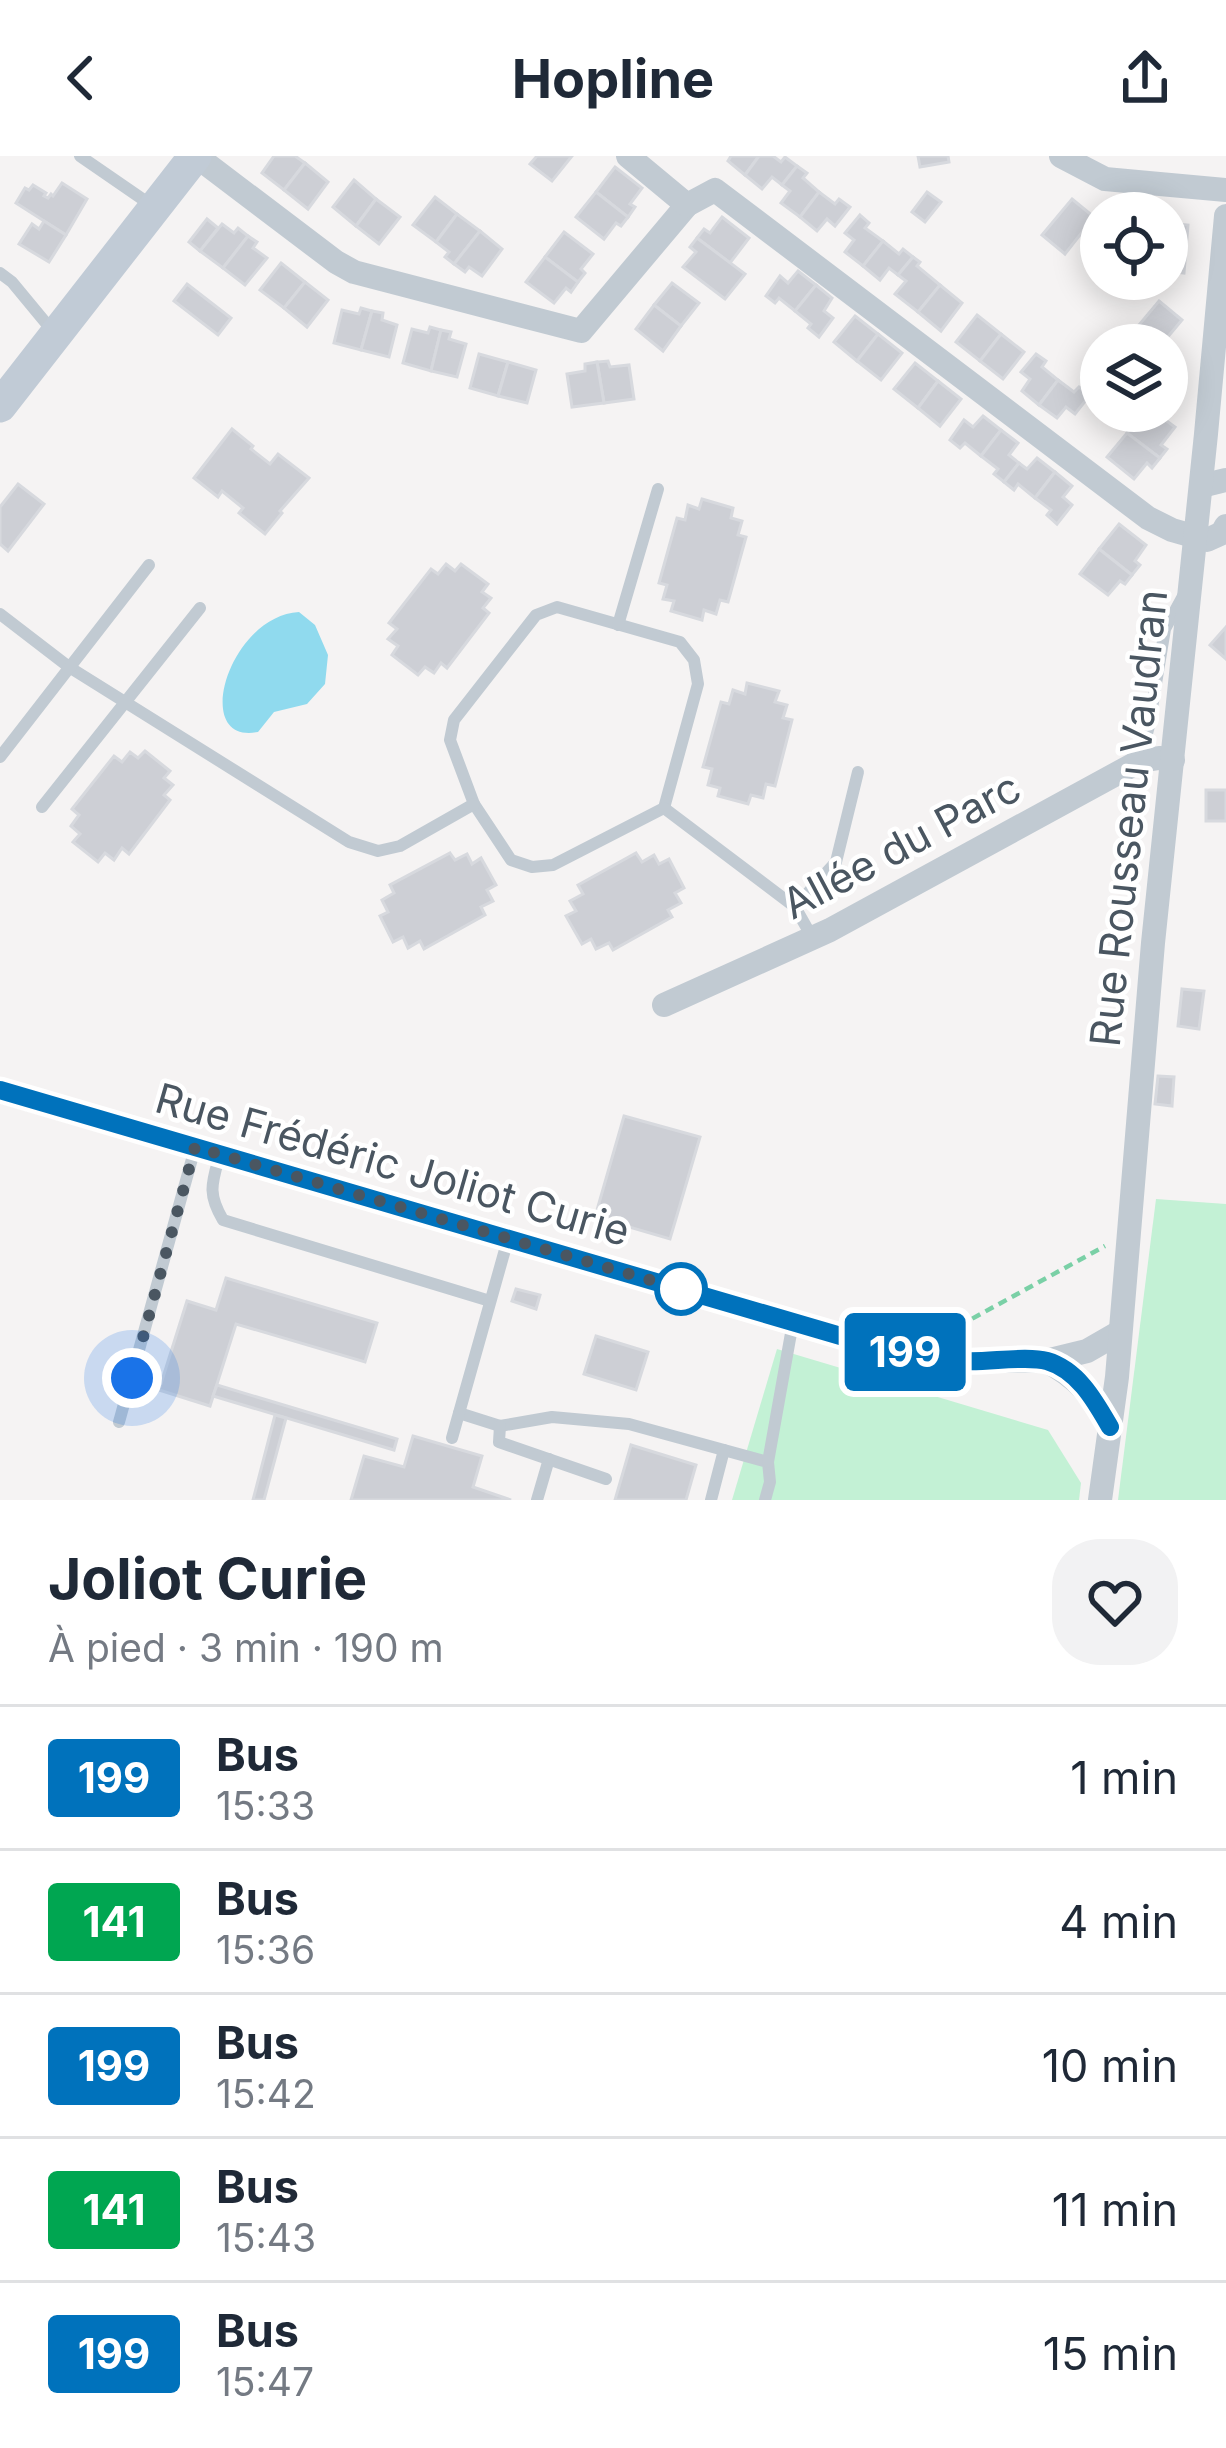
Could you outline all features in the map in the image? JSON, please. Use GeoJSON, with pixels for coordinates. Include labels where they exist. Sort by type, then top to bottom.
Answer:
{"type":"FeatureCollection","features":[{"type":"Feature","properties":{"kind":"main road"},"geometry":{"type":"LineString","coordinates":[[0,406],[196,156]]}},
{"type":"Feature","properties":{"kind":"street"},"geometry":{"type":"LineString","coordinates":[[196,156],[354,272],[581,331],[687,205],[715,190],[1148,518],[1207,540],[1226,526]]}},
{"type":"Feature","properties":{"kind":"street"},"geometry":{"type":"LineString","coordinates":[[628,156],[687,205]]}},
{"type":"Feature","properties":{"kind":"street"},"geometry":{"type":"LineString","coordinates":[[1061,156],[1105,179],[1226,190]]}},
{"type":"Feature","properties":{"kind":"street","name":"Rue Rousseau Vaudran"},"geometry":{"type":"LineString","coordinates":[[1100,1500],[1195,537],[1213,483],[1226,216]]}},
{"type":"Feature","properties":{"kind":"street","name":"Allée du Parc"},"geometry":{"type":"LineString","coordinates":[[664,1005],[813,938],[1140,761],[1173,760]]}},
{"type":"Feature","properties":{"kind":"street","name":"Rue Frédéric Joliot Curie"},"geometry":{"type":"LineString","coordinates":[[0,1090],[910,1353],[963,1361],[1046,1361],[1087,1352],[1120,1332]]}},
{"type":"Feature","properties":{"kind":"street"},"geometry":{"type":"LineString","coordinates":[[1046,1361],[1071,1374],[1092,1396],[1110,1427]]}},
{"type":"Feature","properties":{"kind":"lane"},"geometry":{"type":"LineString","coordinates":[[80,156],[155,207]]}},
{"type":"Feature","properties":{"kind":"lane"},"geometry":{"type":"LineString","coordinates":[[0,273],[55,334]]}},
{"type":"Feature","properties":{"kind":"lane"},"geometry":{"type":"LineString","coordinates":[[618,625],[658,489]]}},
{"type":"Feature","properties":{"kind":"lane"},"geometry":{"type":"LineString","coordinates":[[0,757],[149,566]]}},
{"type":"Feature","properties":{"kind":"lane"},"geometry":{"type":"LineString","coordinates":[[1140,761],[1165,629],[1191,582]]}},
{"type":"Feature","properties":{"kind":"lane"},"geometry":{"type":"LineString","coordinates":[[42,807],[200,608]]}},
{"type":"Feature","properties":{"kind":"lane"},"geometry":{"type":"LineString","coordinates":[[557,608],[618,625],[680,642],[694,660],[698,684],[664,808],[553,865],[532,867],[511,860],[474,804],[450,740],[454,720],[536,615],[557,608]]}},
{"type":"Feature","properties":{"kind":"lane"},"geometry":{"type":"LineString","coordinates":[[0,614],[69,668],[349,842],[378,851],[400,846],[474,804]]}},
{"type":"Feature","properties":{"kind":"lane"},"geometry":{"type":"LineString","coordinates":[[795,907],[836,862],[858,772]]}},
{"type":"Feature","properties":{"kind":"lane"},"geometry":{"type":"LineString","coordinates":[[664,808],[795,907],[813,938]]}},
{"type":"Feature","properties":{"kind":"lane"},"geometry":{"type":"LineString","coordinates":[[119,1422],[195,1147]]}},
{"type":"Feature","properties":{"kind":"lane"},"geometry":{"type":"LineString","coordinates":[[220,1154],[211,1188],[223,1220],[490,1301]]}},
{"type":"Feature","properties":{"kind":"lane"},"geometry":{"type":"LineString","coordinates":[[452,1438],[508,1238]]}},
{"type":"Feature","properties":{"kind":"lane"},"geometry":{"type":"LineString","coordinates":[[765,1500],[793,1322]]}},
{"type":"Feature","properties":{"kind":"lane"},"geometry":{"type":"LineString","coordinates":[[459,1413],[500,1426],[553,1417],[629,1424],[768,1462]]}},
{"type":"Feature","properties":{"kind":"lane"},"geometry":{"type":"LineString","coordinates":[[500,1426],[499,1442],[606,1478]]}},
{"type":"Feature","properties":{"kind":"lane"},"geometry":{"type":"LineString","coordinates":[[711,1500],[724,1450]]}},
{"type":"Feature","properties":{"kind":"lane"},"geometry":{"type":"LineString","coordinates":[[537,1500],[549,1459]]}},
{"type":"Feature","properties":{"kind":"path"},"geometry":{"type":"LineString","coordinates":[[910,1353],[1128,1234]]}},
{"type":"Feature","properties":{"kind":"green space"},"geometry":{"type":"Polygon","coordinates":[[[1156,1199],[1226,1204],[1226,1500],[1118,1500],[1156,1199]]]}},
{"type":"Feature","properties":{"kind":"green space"},"geometry":{"type":"Polygon","coordinates":[[[777,1349],[1048,1430],[1081,1483],[1079,1500],[732,1500],[777,1349]]]}},
{"type":"Feature","properties":{"kind":"water"},"geometry":{"type":"Polygon","coordinates":[[[299,612],[315,625],[328,655],[325,684],[307,704],[274,712],[258,732],[237,731],[226,719],[223,701],[237,655],[274,619],[299,612]]]}},
{"type":"Feature","properties":{"kind":"building"},"geometry":{"type":"Polygon","coordinates":[[[274,156],[295,156],[305,163],[284,190],[262,173],[274,156]]]}},
{"type":"Feature","properties":{"kind":"building"},"geometry":{"type":"Polygon","coordinates":[[[537,156],[572,156],[552,181],[530,164],[537,156]]]}},
{"type":"Feature","properties":{"kind":"building"},"geometry":{"type":"Polygon","coordinates":[[[731,156],[759,156],[745,175],[728,161],[731,156]]]}},
{"type":"Feature","properties":{"kind":"building"},"geometry":{"type":"Polygon","coordinates":[[[759,156],[773,156],[781,162],[785,157],[797,166],[782,185],[772,177],[762,189],[745,175],[759,156]]]}},
{"type":"Feature","properties":{"kind":"building"},"geometry":{"type":"Polygon","coordinates":[[[918,156],[948,156],[949,162],[920,167],[918,156]]]}},
{"type":"Feature","properties":{"kind":"building"},"geometry":{"type":"Polygon","coordinates":[[[305,163],[328,182],[308,209],[284,190],[305,163]]]}},
{"type":"Feature","properties":{"kind":"building"},"geometry":{"type":"Polygon","coordinates":[[[797,166],[819,192],[800,217],[781,203],[790,191],[782,185],[797,166]]]}},
{"type":"Feature","properties":{"kind":"building"},"geometry":{"type":"Polygon","coordinates":[[[615,167],[642,188],[630,204],[635,207],[628,217],[596,192],[615,167]]]}},
{"type":"Feature","properties":{"kind":"building"},"geometry":{"type":"Polygon","coordinates":[[[354,180],[376,199],[356,226],[333,207],[354,180]]]}},
{"type":"Feature","properties":{"kind":"building"},"geometry":{"type":"Polygon","coordinates":[[[62,183],[87,199],[66,235],[16,203],[25,188],[33,185],[48,198],[62,183]]]}},
{"type":"Feature","properties":{"kind":"building"},"geometry":{"type":"Polygon","coordinates":[[[596,192],[628,217],[621,226],[616,223],[604,239],[576,217],[596,192]]]}},
{"type":"Feature","properties":{"kind":"building"},"geometry":{"type":"Polygon","coordinates":[[[819,192],[835,204],[839,199],[850,207],[835,226],[827,219],[817,231],[800,217],[819,192]]]}},
{"type":"Feature","properties":{"kind":"building"},"geometry":{"type":"Polygon","coordinates":[[[927,192],[941,202],[925,222],[912,212],[927,192]]]}},
{"type":"Feature","properties":{"kind":"building"},"geometry":{"type":"Polygon","coordinates":[[[435,197],[457,214],[436,242],[413,225],[435,197]]]}},
{"type":"Feature","properties":{"kind":"building"},"geometry":{"type":"Polygon","coordinates":[[[376,199],[400,217],[379,244],[356,226],[376,199]]]}},
{"type":"Feature","properties":{"kind":"building"},"geometry":{"type":"Polygon","coordinates":[[[1072,199],[1080,206],[1080,235],[1065,254],[1042,235],[1072,199]]]}},
{"type":"Feature","properties":{"kind":"building"},"geometry":{"type":"Polygon","coordinates":[[[457,214],[480,231],[454,264],[445,257],[449,252],[436,242],[457,214]]]}},
{"type":"Feature","properties":{"kind":"building"},"geometry":{"type":"Polygon","coordinates":[[[860,215],[869,223],[865,228],[883,241],[863,266],[845,252],[854,240],[845,233],[860,215]]]}},
{"type":"Feature","properties":{"kind":"building"},"geometry":{"type":"Polygon","coordinates":[[[722,217],[749,238],[730,263],[697,238],[704,229],[710,233],[722,217]]]}},
{"type":"Feature","properties":{"kind":"building"},"geometry":{"type":"Polygon","coordinates":[[[207,219],[218,228],[200,251],[189,242],[207,219]]]}},
{"type":"Feature","properties":{"kind":"building"},"geometry":{"type":"Polygon","coordinates":[[[44,221],[66,235],[49,262],[19,244],[32,224],[39,229],[44,221]]]}},
{"type":"Feature","properties":{"kind":"building"},"geometry":{"type":"Polygon","coordinates":[[[222,224],[248,236],[223,268],[200,251],[222,224]]]}},
{"type":"Feature","properties":{"kind":"building"},"geometry":{"type":"Polygon","coordinates":[[[480,231],[502,249],[482,276],[454,264],[480,231]]]}},
{"type":"Feature","properties":{"kind":"building"},"geometry":{"type":"Polygon","coordinates":[[[564,232],[593,254],[578,282],[545,257],[564,232]]]}},
{"type":"Feature","properties":{"kind":"building"},"geometry":{"type":"Polygon","coordinates":[[[248,236],[257,242],[253,248],[267,258],[245,285],[223,268],[248,236]]]}},
{"type":"Feature","properties":{"kind":"building"},"geometry":{"type":"Polygon","coordinates":[[[697,238],[745,274],[725,299],[683,267],[696,252],[690,247],[697,238]]]}},
{"type":"Feature","properties":{"kind":"building"},"geometry":{"type":"Polygon","coordinates":[[[883,241],[899,254],[903,249],[913,257],[898,275],[889,268],[880,280],[863,266],[883,241]]]}},
{"type":"Feature","properties":{"kind":"building"},"geometry":{"type":"Polygon","coordinates":[[[545,257],[578,282],[554,303],[526,282],[545,257]]]}},
{"type":"Feature","properties":{"kind":"building"},"geometry":{"type":"Polygon","coordinates":[[[913,257],[940,285],[918,312],[895,294],[906,281],[898,275],[913,257]]]}},
{"type":"Feature","properties":{"kind":"building"},"geometry":{"type":"Polygon","coordinates":[[[281,263],[305,282],[284,308],[260,290],[281,263]]]}},
{"type":"Feature","properties":{"kind":"building"},"geometry":{"type":"Polygon","coordinates":[[[798,271],[816,285],[795,311],[779,298],[775,303],[766,296],[780,276],[788,283],[798,271]]]}},
{"type":"Feature","properties":{"kind":"building"},"geometry":{"type":"Polygon","coordinates":[[[305,282],[328,300],[307,327],[284,308],[305,282]]]}},
{"type":"Feature","properties":{"kind":"building"},"geometry":{"type":"Polygon","coordinates":[[[672,283],[699,303],[681,326],[654,305],[672,283]]]}},
{"type":"Feature","properties":{"kind":"building"},"geometry":{"type":"Polygon","coordinates":[[[187,284],[231,318],[218,335],[174,301],[187,284]]]}},
{"type":"Feature","properties":{"kind":"building"},"geometry":{"type":"Polygon","coordinates":[[[816,285],[832,298],[824,311],[833,318],[819,337],[795,311],[816,285]]]}},
{"type":"Feature","properties":{"kind":"building"},"geometry":{"type":"Polygon","coordinates":[[[940,285],[962,303],[941,331],[918,312],[940,285]]]}},
{"type":"Feature","properties":{"kind":"building"},"geometry":{"type":"Polygon","coordinates":[[[1159,301],[1182,320],[1179,324],[1140,324],[1159,301]]]}},
{"type":"Feature","properties":{"kind":"building"},"geometry":{"type":"Polygon","coordinates":[[[654,305],[681,326],[663,351],[636,329],[654,305]]]}},
{"type":"Feature","properties":{"kind":"building"},"geometry":{"type":"Polygon","coordinates":[[[361,308],[372,311],[361,350],[334,343],[342,310],[359,314],[361,308]]]}},
{"type":"Feature","properties":{"kind":"building"},"geometry":{"type":"Polygon","coordinates":[[[372,311],[383,313],[382,320],[397,325],[389,357],[361,350],[372,311]]]}},
{"type":"Feature","properties":{"kind":"building"},"geometry":{"type":"Polygon","coordinates":[[[977,315],[1001,334],[980,361],[956,342],[977,315]]]}},
{"type":"Feature","properties":{"kind":"building"},"geometry":{"type":"Polygon","coordinates":[[[855,316],[878,334],[857,361],[834,342],[855,316]]]}},
{"type":"Feature","properties":{"kind":"building"},"geometry":{"type":"Polygon","coordinates":[[[430,327],[441,330],[431,371],[403,363],[412,329],[428,333],[430,327]]]}},
{"type":"Feature","properties":{"kind":"building"},"geometry":{"type":"Polygon","coordinates":[[[441,330],[451,332],[449,339],[466,344],[457,377],[431,371],[441,330]]]}},
{"type":"Feature","properties":{"kind":"building"},"geometry":{"type":"Polygon","coordinates":[[[878,334],[902,353],[881,380],[857,361],[878,334]]]}},
{"type":"Feature","properties":{"kind":"building"},"geometry":{"type":"Polygon","coordinates":[[[1001,334],[1024,352],[1003,379],[980,361],[1001,334]]]}},
{"type":"Feature","properties":{"kind":"building"},"geometry":{"type":"Polygon","coordinates":[[[479,354],[508,362],[498,396],[470,388],[479,354]]]}},
{"type":"Feature","properties":{"kind":"building"},"geometry":{"type":"Polygon","coordinates":[[[1036,354],[1046,361],[1042,367],[1058,380],[1039,405],[1022,391],[1030,379],[1021,372],[1036,354]]]}},
{"type":"Feature","properties":{"kind":"building"},"geometry":{"type":"Polygon","coordinates":[[[608,361],[610,367],[629,365],[634,399],[604,403],[597,362],[608,361]]]}},
{"type":"Feature","properties":{"kind":"building"},"geometry":{"type":"Polygon","coordinates":[[[508,362],[536,370],[527,403],[498,396],[508,362]]]}},
{"type":"Feature","properties":{"kind":"building"},"geometry":{"type":"Polygon","coordinates":[[[597,362],[604,403],[572,407],[567,374],[585,371],[585,364],[597,362]]]}},
{"type":"Feature","properties":{"kind":"building"},"geometry":{"type":"Polygon","coordinates":[[[915,363],[938,381],[918,408],[894,389],[915,363]]]}},
{"type":"Feature","properties":{"kind":"building"},"geometry":{"type":"Polygon","coordinates":[[[1058,380],[1074,392],[1080,388],[1080,408],[1075,414],[1066,407],[1057,418],[1039,405],[1058,380]]]}},
{"type":"Feature","properties":{"kind":"building"},"geometry":{"type":"Polygon","coordinates":[[[938,381],[961,399],[940,426],[918,408],[938,381]]]}},
{"type":"Feature","properties":{"kind":"building"},"geometry":{"type":"Polygon","coordinates":[[[983,416],[1001,430],[981,456],[965,443],[960,448],[950,440],[964,420],[973,427],[983,416]]]}},
{"type":"Feature","properties":{"kind":"building"},"geometry":{"type":"Polygon","coordinates":[[[232,429],[270,464],[278,454],[309,478],[265,534],[222,491],[218,497],[194,478],[232,429]]]}},
{"type":"Feature","properties":{"kind":"building"},"geometry":{"type":"Polygon","coordinates":[[[1001,430],[1018,443],[1009,455],[1019,463],[1004,482],[994,474],[998,469],[981,456],[1001,430]]]}},
{"type":"Feature","properties":{"kind":"building"},"geometry":{"type":"Polygon","coordinates":[[[1171,432],[1161,445],[1167,449],[1160,458],[1127,433],[1171,432]]]}},
{"type":"Feature","properties":{"kind":"building"},"geometry":{"type":"Polygon","coordinates":[[[1127,433],[1160,458],[1152,468],[1147,463],[1134,479],[1107,457],[1127,433]]]}},
{"type":"Feature","properties":{"kind":"building"},"geometry":{"type":"Polygon","coordinates":[[[1037,458],[1055,472],[1035,498],[1018,484],[1014,490],[1004,482],[1019,463],[1027,469],[1037,458]]]}},
{"type":"Feature","properties":{"kind":"building"},"geometry":{"type":"Polygon","coordinates":[[[1055,472],[1072,486],[1063,497],[1072,505],[1057,524],[1047,515],[1051,510],[1035,498],[1055,472]]]}},
{"type":"Feature","properties":{"kind":"building"},"geometry":{"type":"Polygon","coordinates":[[[18,484],[44,504],[8,551],[0,544],[0,507],[18,484]]]}},
{"type":"Feature","properties":{"kind":"building"},"geometry":{"type":"Polygon","coordinates":[[[702,499],[733,508],[731,518],[742,521],[738,535],[746,537],[728,602],[720,600],[716,614],[704,610],[702,620],[671,611],[674,601],[663,599],[667,585],[659,583],[677,518],[685,520],[688,505],[699,509],[702,499]]]}},
{"type":"Feature","properties":{"kind":"building"},"geometry":{"type":"Polygon","coordinates":[[[1119,524],[1146,545],[1132,575],[1099,549],[1119,524]]]}},
{"type":"Feature","properties":{"kind":"building"},"geometry":{"type":"Polygon","coordinates":[[[1099,549],[1132,575],[1108,595],[1080,574],[1099,549]]]}},
{"type":"Feature","properties":{"kind":"building"},"geometry":{"type":"Polygon","coordinates":[[[446,564],[455,571],[461,564],[488,584],[482,592],[491,598],[483,608],[489,613],[447,668],[441,663],[434,673],[425,667],[418,675],[392,655],[398,646],[388,639],[397,629],[389,623],[431,569],[438,574],[446,564]]]}},
{"type":"Feature","properties":{"kind":"building"},"geometry":{"type":"Polygon","coordinates":[[[1226,627],[1226,659],[1210,645],[1226,627]]]}},
{"type":"Feature","properties":{"kind":"building"},"geometry":{"type":"Polygon","coordinates":[[[747,683],[779,691],[775,702],[787,705],[783,718],[792,720],[775,786],[766,784],[763,798],[751,795],[748,804],[718,796],[720,788],[708,785],[712,769],[703,767],[721,702],[729,704],[733,690],[745,694],[747,683]]]}},
{"type":"Feature","properties":{"kind":"building"},"geometry":{"type":"Polygon","coordinates":[[[145,751],[170,771],[164,778],[173,785],[164,795],[170,800],[129,854],[122,848],[114,860],[105,853],[98,862],[73,842],[80,834],[71,826],[79,815],[72,809],[114,756],[122,762],[130,752],[138,758],[145,751]]]}},
{"type":"Feature","properties":{"kind":"building"},"geometry":{"type":"Polygon","coordinates":[[[1206,790],[1226,790],[1226,821],[1206,821],[1206,790]]]}},
{"type":"Feature","properties":{"kind":"building"},"geometry":{"type":"Polygon","coordinates":[[[450,853],[455,860],[467,854],[472,864],[481,858],[496,885],[487,890],[493,901],[481,907],[485,915],[424,949],[420,941],[408,948],[403,937],[393,942],[380,916],[388,912],[382,900],[394,893],[390,885],[450,853]]]}},
{"type":"Feature","properties":{"kind":"building"},"geometry":{"type":"Polygon","coordinates":[[[636,853],[642,862],[654,855],[659,864],[669,859],[684,888],[675,893],[681,903],[668,910],[672,917],[613,950],[609,943],[596,949],[591,939],[582,944],[566,916],[576,911],[570,901],[583,894],[578,885],[636,853]]]}},
{"type":"Feature","properties":{"kind":"building"},"geometry":{"type":"Polygon","coordinates":[[[1182,989],[1204,991],[1199,1029],[1178,1026],[1182,989]]]}},
{"type":"Feature","properties":{"kind":"building"},"geometry":{"type":"Polygon","coordinates":[[[1158,1076],[1174,1077],[1172,1106],[1155,1104],[1158,1076]]]}},
{"type":"Feature","properties":{"kind":"building"},"geometry":{"type":"Polygon","coordinates":[[[624,1116],[700,1137],[670,1239],[595,1217],[624,1116]]]}},
{"type":"Feature","properties":{"kind":"building"},"geometry":{"type":"Polygon","coordinates":[[[226,1278],[377,1323],[365,1362],[236,1324],[210,1406],[159,1390],[187,1301],[216,1310],[226,1278]]]}},
{"type":"Feature","properties":{"kind":"building"},"geometry":{"type":"Polygon","coordinates":[[[516,1289],[540,1295],[536,1309],[512,1301],[516,1289]]]}},
{"type":"Feature","properties":{"kind":"building"},"geometry":{"type":"Polygon","coordinates":[[[596,1336],[648,1352],[636,1390],[584,1374],[596,1336]]]}},
{"type":"Feature","properties":{"kind":"building"},"geometry":{"type":"Polygon","coordinates":[[[217,1385],[397,1439],[394,1450],[213,1396],[217,1385]]]}},
{"type":"Feature","properties":{"kind":"building"},"geometry":{"type":"Polygon","coordinates":[[[275,1415],[286,1418],[264,1500],[253,1500],[275,1415]]]}},
{"type":"Feature","properties":{"kind":"building"},"geometry":{"type":"Polygon","coordinates":[[[413,1436],[482,1456],[473,1487],[511,1500],[351,1500],[364,1456],[404,1467],[413,1436]]]}},
{"type":"Feature","properties":{"kind":"building"},"geometry":{"type":"Polygon","coordinates":[[[631,1445],[696,1465],[686,1500],[615,1500],[631,1445]]]}},
{"type":"Feature","properties":{"kind":"bus line","name":"199"},"geometry":{"type":"LineString","coordinates":[[0,1090],[844,1337],[963,1361],[1046,1361],[1071,1374],[1092,1396],[1110,1427]]}},
{"type":"Feature","properties":{"kind":"route"},"geometry":{"type":"LineString","coordinates":[[132,1378],[195,1147],[681,1289]]}}]}
